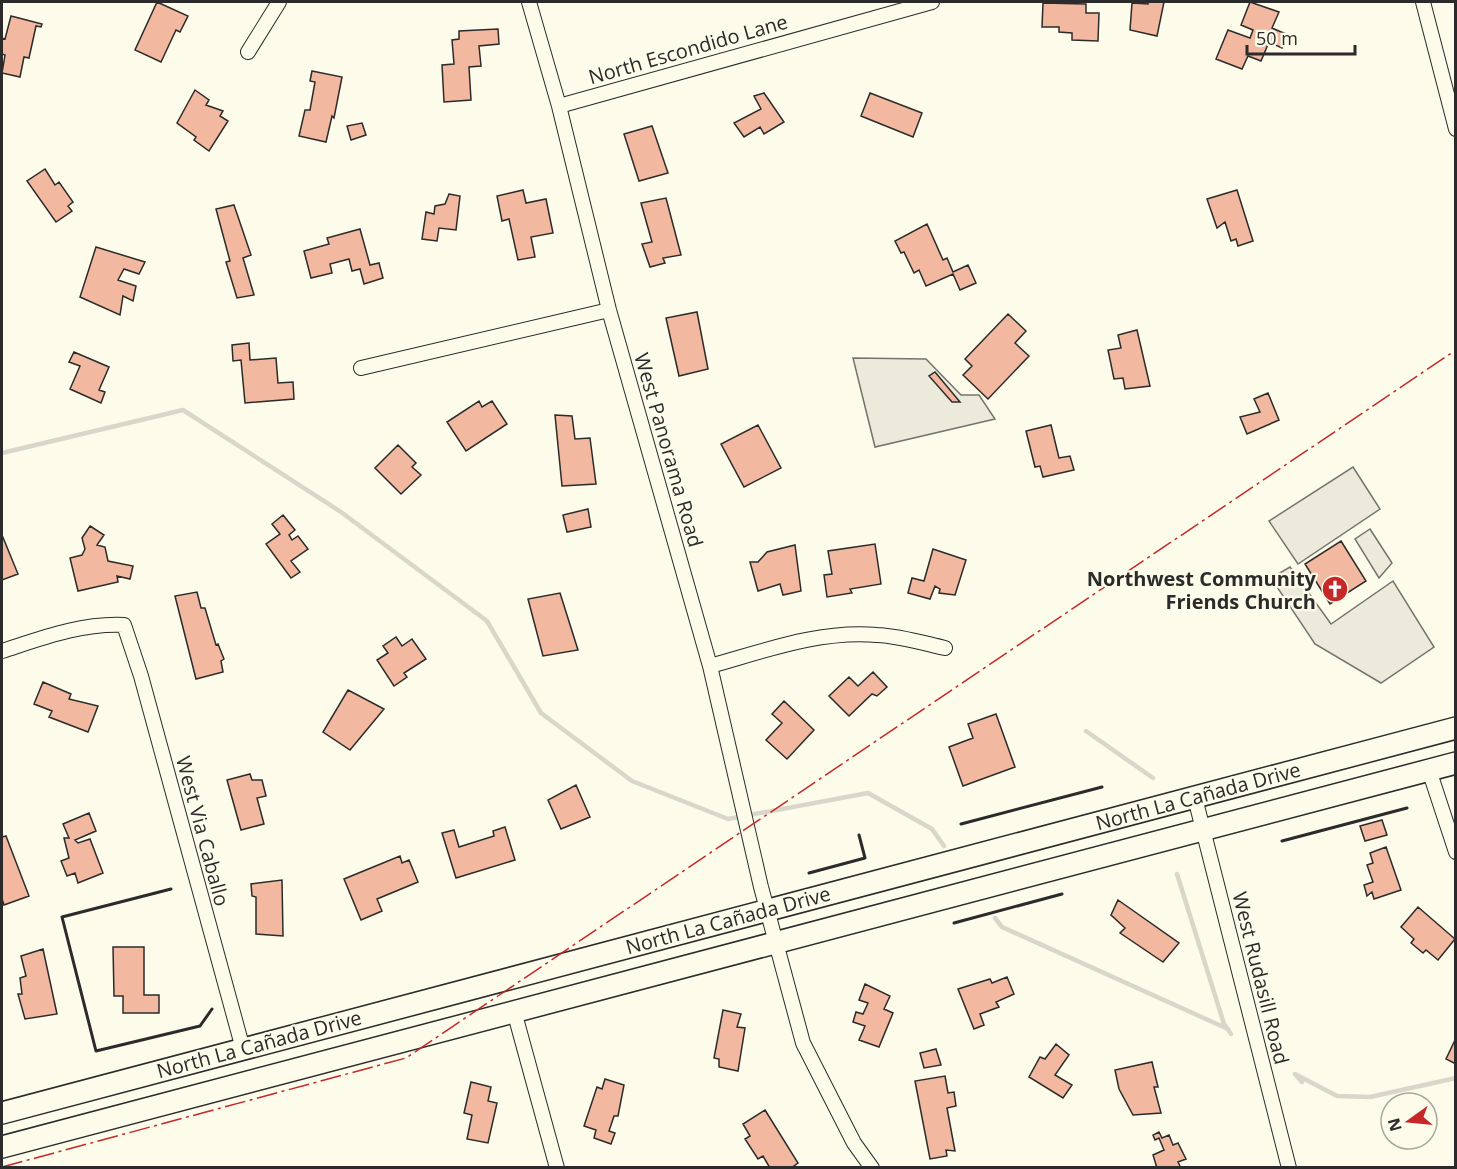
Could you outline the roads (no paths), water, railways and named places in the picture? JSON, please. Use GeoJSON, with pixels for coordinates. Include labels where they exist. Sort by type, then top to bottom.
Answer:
{"type":"FeatureCollection","features":[{"type":"Feature","properties":{"kind":"main road","name":"North La Cañada Drive"},"geometry":{"type":"LineString","coordinates":[[2,1113],[1455,728]]}},
{"type":"Feature","properties":{"kind":"main road","name":"North La Cañada Drive"},"geometry":{"type":"LineString","coordinates":[[2,1146],[1455,763]]}},
{"type":"Feature","properties":{"kind":"street"},"geometry":{"type":"LineString","coordinates":[[248,51],[279,2]]}},
{"type":"Feature","properties":{"kind":"street","name":"West Panorama Road"},"geometry":{"type":"LineString","coordinates":[[529,2],[559,106],[609,310],[710,666],[767,910],[803,1043],[854,1143],[872,1167]]}},
{"type":"Feature","properties":{"kind":"street","name":"North Escondido Lane"},"geometry":{"type":"LineString","coordinates":[[559,106],[932,2]]}},
{"type":"Feature","properties":{"kind":"street"},"geometry":{"type":"LineString","coordinates":[[1423,2],[1455,129]]}},
{"type":"Feature","properties":{"kind":"street"},"geometry":{"type":"LineString","coordinates":[[361,368],[609,310]]}},
{"type":"Feature","properties":{"kind":"street","name":"West Via Caballo"},"geometry":{"type":"LineString","coordinates":[[2,651],[71,629],[99,624],[123,625],[141,676],[243,1049]]}},
{"type":"Feature","properties":{"kind":"street"},"geometry":{"type":"LineString","coordinates":[[710,666],[800,641],[842,635],[878,634],[945,648]]}},
{"type":"Feature","properties":{"kind":"street"},"geometry":{"type":"LineString","coordinates":[[1429,770],[1455,852]]}},
{"type":"Feature","properties":{"kind":"street","name":"West Rudasill Road"},"geometry":{"type":"LineString","coordinates":[[1195,798],[1290,1167]]}},
{"type":"Feature","properties":{"kind":"street"},"geometry":{"type":"LineString","coordinates":[[514,1011],[557,1167]]}},
{"type":"Feature","properties":{"kind":"waterway"},"geometry":{"type":"LineString","coordinates":[[2,453],[183,410],[341,512],[487,621],[541,713],[632,781],[728,819],[868,793],[932,829],[944,846]]}},
{"type":"Feature","properties":{"kind":"waterway"},"geometry":{"type":"LineString","coordinates":[[1086,731],[1153,778]]}},
{"type":"Feature","properties":{"kind":"waterway"},"geometry":{"type":"LineString","coordinates":[[1177,874],[1224,1024],[1231,1034]]}},
{"type":"Feature","properties":{"kind":"waterway"},"geometry":{"type":"LineString","coordinates":[[995,918],[1002,927],[1228,1029]]}},
{"type":"Feature","properties":{"kind":"waterway"},"geometry":{"type":"LineString","coordinates":[[1302,1082],[1295,1074],[1337,1096],[1370,1097],[1456,1078]]}},
{"type":"Feature","properties":{"kind":"place","name":"Northwest Community Friends Church"},"geometry":{"type":"Point","coordinates":[1335,589]}}]}
